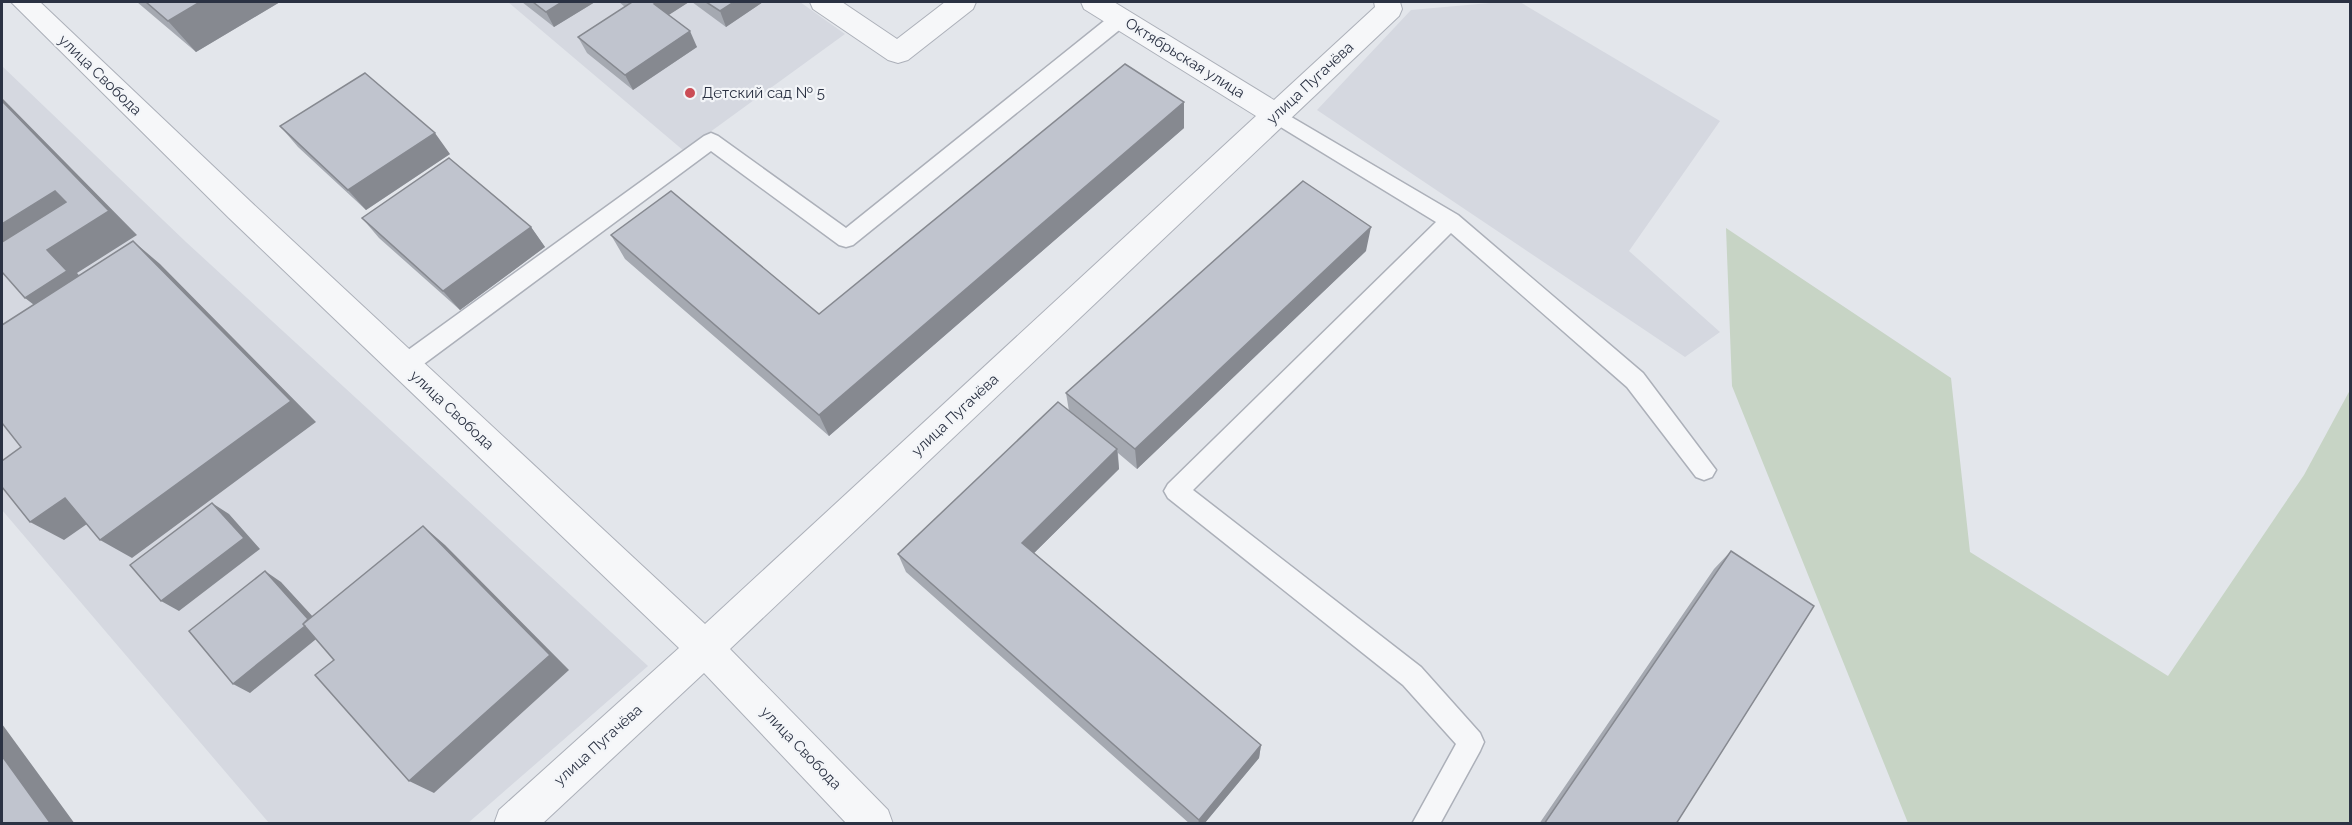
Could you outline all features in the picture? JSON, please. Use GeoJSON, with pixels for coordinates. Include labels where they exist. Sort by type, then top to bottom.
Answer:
{"type":"FeatureCollection","features":[{"type":"Feature","properties":{"kind":"street","name":"улица Свобода"},"geometry":{"type":"LineString","coordinates":[[24,2],[705,648],[874,824]]}},
{"type":"Feature","properties":{"kind":"street"},"geometry":{"type":"LineString","coordinates":[[823,2],[898,53],[963,2]]}},
{"type":"Feature","properties":{"kind":"street","name":"Октябрьская улица"},"geometry":{"type":"LineString","coordinates":[[1094,2],[1276,115]]}},
{"type":"Feature","properties":{"kind":"street","name":"улица Пугачёва"},"geometry":{"type":"LineString","coordinates":[[513,824],[705,648],[1389,9],[1387,2]]}},
{"type":"Feature","properties":{"kind":"lane"},"geometry":{"type":"LineString","coordinates":[[405,365],[711,141],[846,239],[1121,18]]}},
{"type":"Feature","properties":{"kind":"lane"},"geometry":{"type":"LineString","coordinates":[[1276,115],[1451,221],[1635,380],[1704,470]]}},
{"type":"Feature","properties":{"kind":"lane"},"geometry":{"type":"LineString","coordinates":[[1425,824],[1471,742],[1412,676],[1176,491],[1451,221]]}},
{"type":"Feature","properties":{"kind":"shaded area","name":"Детский сад № 5"},"geometry":{"type":"Polygon","coordinates":[[[508,2],[800,2],[845,34],[684,151],[508,2]]]}},
{"type":"Feature","properties":{"kind":"shaded area"},"geometry":{"type":"Polygon","coordinates":[[[1520,2],[1720,121],[1629,251],[1720,332],[1685,357],[1317,110],[1411,10],[1520,2]]]}},
{"type":"Feature","properties":{"kind":"shaded area"},"geometry":{"type":"Polygon","coordinates":[[[2,66],[186,242],[648,666],[468,823],[269,823],[2,510],[2,66]]]}},
{"type":"Feature","properties":{"kind":"green space"},"geometry":{"type":"Polygon","coordinates":[[[1726,228],[1951,378],[1970,552],[2168,676],[2304,475],[2350,390],[2350,823],[1908,823],[1732,386],[1726,228]]]}},
{"type":"Feature","properties":{"kind":"building"},"geometry":{"type":"Polygon","coordinates":[[[146,2],[200,2],[168,21],[146,2]]]}},
{"type":"Feature","properties":{"kind":"building"},"geometry":{"type":"Polygon","coordinates":[[[533,2],[562,2],[546,12],[533,2]]]}},
{"type":"Feature","properties":{"kind":"building"},"geometry":{"type":"Polygon","coordinates":[[[632,2],[658,2],[654,4],[690,31],[625,75],[578,37],[632,2]]]}},
{"type":"Feature","properties":{"kind":"building"},"geometry":{"type":"Polygon","coordinates":[[[706,2],[734,2],[720,11],[706,2]]]}},
{"type":"Feature","properties":{"kind":"building"},"geometry":{"type":"Polygon","coordinates":[[[1125,64],[1184,102],[819,415],[611,235],[671,191],[819,314],[1125,64]]]}},
{"type":"Feature","properties":{"kind":"building"},"geometry":{"type":"Polygon","coordinates":[[[365,73],[435,133],[348,190],[280,126],[365,73]]]}},
{"type":"Feature","properties":{"kind":"building"},"geometry":{"type":"Polygon","coordinates":[[[2,101],[109,211],[47,250],[67,271],[25,298],[2,272],[2,242],[66,202],[55,191],[2,224],[2,101]]]}},
{"type":"Feature","properties":{"kind":"building"},"geometry":{"type":"Polygon","coordinates":[[[449,158],[531,227],[443,291],[362,218],[449,158]]]}},
{"type":"Feature","properties":{"kind":"building"},"geometry":{"type":"Polygon","coordinates":[[[1303,181],[1371,227],[1135,449],[1066,393],[1303,181]]]}},
{"type":"Feature","properties":{"kind":"building"},"geometry":{"type":"Polygon","coordinates":[[[133,241],[291,401],[100,540],[65,498],[30,522],[2,487],[2,461],[21,447],[2,423],[2,325],[133,241]]]}},
{"type":"Feature","properties":{"kind":"building"},"geometry":{"type":"Polygon","coordinates":[[[1058,402],[1117,449],[1022,543],[1261,745],[1199,820],[898,554],[1058,402]]]}},
{"type":"Feature","properties":{"kind":"building"},"geometry":{"type":"Polygon","coordinates":[[[212,503],[244,538],[161,601],[130,565],[212,503]]]}},
{"type":"Feature","properties":{"kind":"building"},"geometry":{"type":"Polygon","coordinates":[[[423,526],[550,655],[409,781],[315,675],[334,660],[303,624],[423,526]]]}},
{"type":"Feature","properties":{"kind":"building"},"geometry":{"type":"Polygon","coordinates":[[[1731,551],[1814,606],[1676,824],[1544,824],[1731,551]]]}},
{"type":"Feature","properties":{"kind":"building"},"geometry":{"type":"Polygon","coordinates":[[[265,571],[308,619],[303,624],[305,626],[233,684],[189,631],[265,571]]]}},
{"type":"Feature","properties":{"kind":"building"},"geometry":{"type":"Polygon","coordinates":[[[2,756],[51,824],[2,824],[2,756]]]}},
{"type":"Feature","properties":{"kind":"place","name":"Детский сад № 5"},"geometry":{"type":"Point","coordinates":[690,93]}}]}
